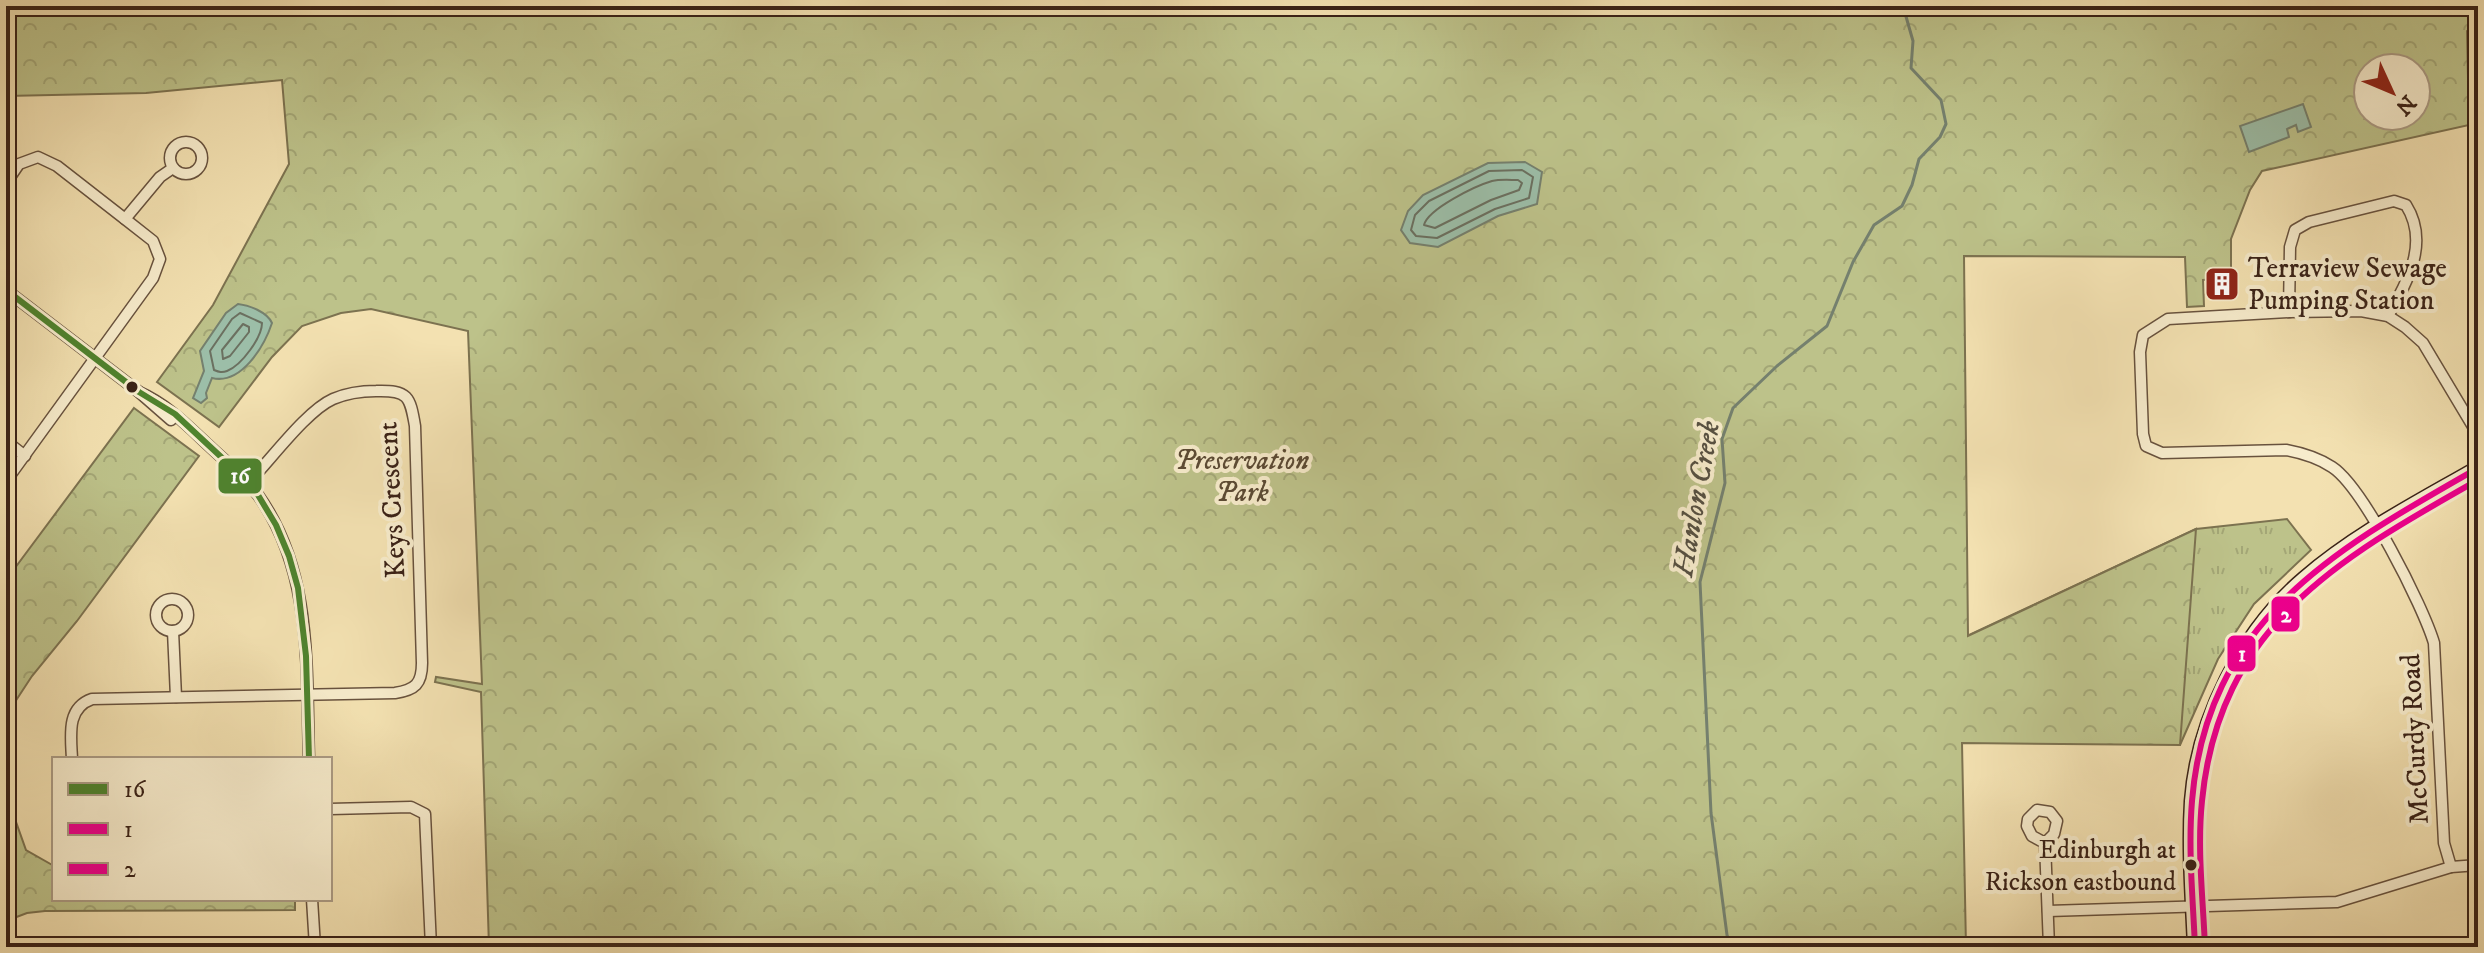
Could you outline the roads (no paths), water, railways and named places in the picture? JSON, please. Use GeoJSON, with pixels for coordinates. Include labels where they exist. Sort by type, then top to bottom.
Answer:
{"type":"FeatureCollection","features":[{"type":"Feature","properties":{"kind":"main road"},"geometry":{"type":"LineString","coordinates":[[2195,947],[2192,826],[2197,766],[2206,732],[2226,683],[2259,630],[2305,578],[2377,527],[2478,468]]}},
{"type":"Feature","properties":{"kind":"street"},"geometry":{"type":"LineString","coordinates":[[6,183],[19,164],[38,157],[57,166],[153,241],[160,259],[153,278],[6,481]]}},
{"type":"Feature","properties":{"kind":"street"},"geometry":{"type":"LineString","coordinates":[[125,219],[160,177],[173,168]]}},
{"type":"Feature","properties":{"kind":"street"},"geometry":{"type":"LineString","coordinates":[[2388,316],[2415,261],[2416,227],[2406,205],[2394,201],[2309,222],[2295,230],[2290,247],[2289,312],[2361,311],[2388,316],[2405,327],[2423,343],[2478,435]]}},
{"type":"Feature","properties":{"kind":"street"},"geometry":{"type":"LineString","coordinates":[[6,290],[139,392],[157,400],[192,428],[248,483],[277,527],[291,560],[302,607],[309,757]]}},
{"type":"Feature","properties":{"kind":"street","name":"McCurdy Road"},"geometry":{"type":"LineString","coordinates":[[2289,312],[2168,319],[2143,335],[2140,352],[2146,446],[2162,453],[2286,450],[2306,454],[2334,468],[2352,488],[2426,615],[2434,643],[2444,843],[2451,867]]}},
{"type":"Feature","properties":{"kind":"street","name":"Keys Crescent"},"geometry":{"type":"LineString","coordinates":[[248,483],[308,419],[331,400],[357,392],[392,390],[408,398],[415,426],[422,677],[410,691],[307,696]]}},
{"type":"Feature","properties":{"kind":"street"},"geometry":{"type":"LineString","coordinates":[[6,441],[25,456]]}},
{"type":"Feature","properties":{"kind":"street"},"geometry":{"type":"LineString","coordinates":[[173,631],[176,697]]}},
{"type":"Feature","properties":{"kind":"street"},"geometry":{"type":"LineString","coordinates":[[72,757],[75,710],[92,699],[307,696]]}},
{"type":"Feature","properties":{"kind":"street"},"geometry":{"type":"LineString","coordinates":[[332,809],[411,807],[425,814],[431,947]]}},
{"type":"Feature","properties":{"kind":"street"},"geometry":{"type":"LineString","coordinates":[[2045,843],[2049,947]]}},
{"type":"Feature","properties":{"kind":"street"},"geometry":{"type":"LineString","coordinates":[[2048,911],[2337,902],[2451,867],[2478,865]]}},
{"type":"Feature","properties":{"kind":"street"},"geometry":{"type":"LineString","coordinates":[[312,901],[315,947]]}},
{"type":"Feature","properties":{"kind":"water"},"geometry":{"type":"Polygon","coordinates":[[[2303,104],[2311,127],[2298,132],[2296,125],[2287,129],[2289,137],[2249,152],[2240,126],[2303,104]]]}},
{"type":"Feature","properties":{"kind":"water"},"geometry":{"type":"Polygon","coordinates":[[[1525,162],[1542,172],[1537,204],[1498,216],[1438,247],[1410,243],[1401,230],[1408,211],[1423,195],[1488,163],[1525,162]]]}},
{"type":"Feature","properties":{"kind":"water"},"geometry":{"type":"Polygon","coordinates":[[[238,304],[257,310],[272,323],[250,362],[232,376],[212,378],[207,398],[201,403],[193,398],[204,371],[200,351],[226,313],[238,304]]]}},
{"type":"Feature","properties":{"kind":"waterway","name":"Hanlon Creek"},"geometry":{"type":"LineString","coordinates":[[1731,947],[1711,813],[1700,582],[1725,483],[1722,439],[1733,408],[1777,366],[1827,326],[1853,262],[1874,225],[1902,206],[1919,159],[1940,137],[1946,124],[1941,100],[1911,68],[1913,41],[1903,6]]}},
{"type":"Feature","properties":{"kind":"place","name":"Terraview Sewage Pumping Station"},"geometry":{"type":"Point","coordinates":[2222,284]}},
{"type":"Feature","properties":{"kind":"place","name":"Edinburgh at Rickson eastbound"},"geometry":{"type":"Point","coordinates":[2191,865]}},
{"type":"Feature","properties":{"kind":"park label","name":"Preservation Park"},"geometry":{"type":"Point","coordinates":[1242,476]}}]}
